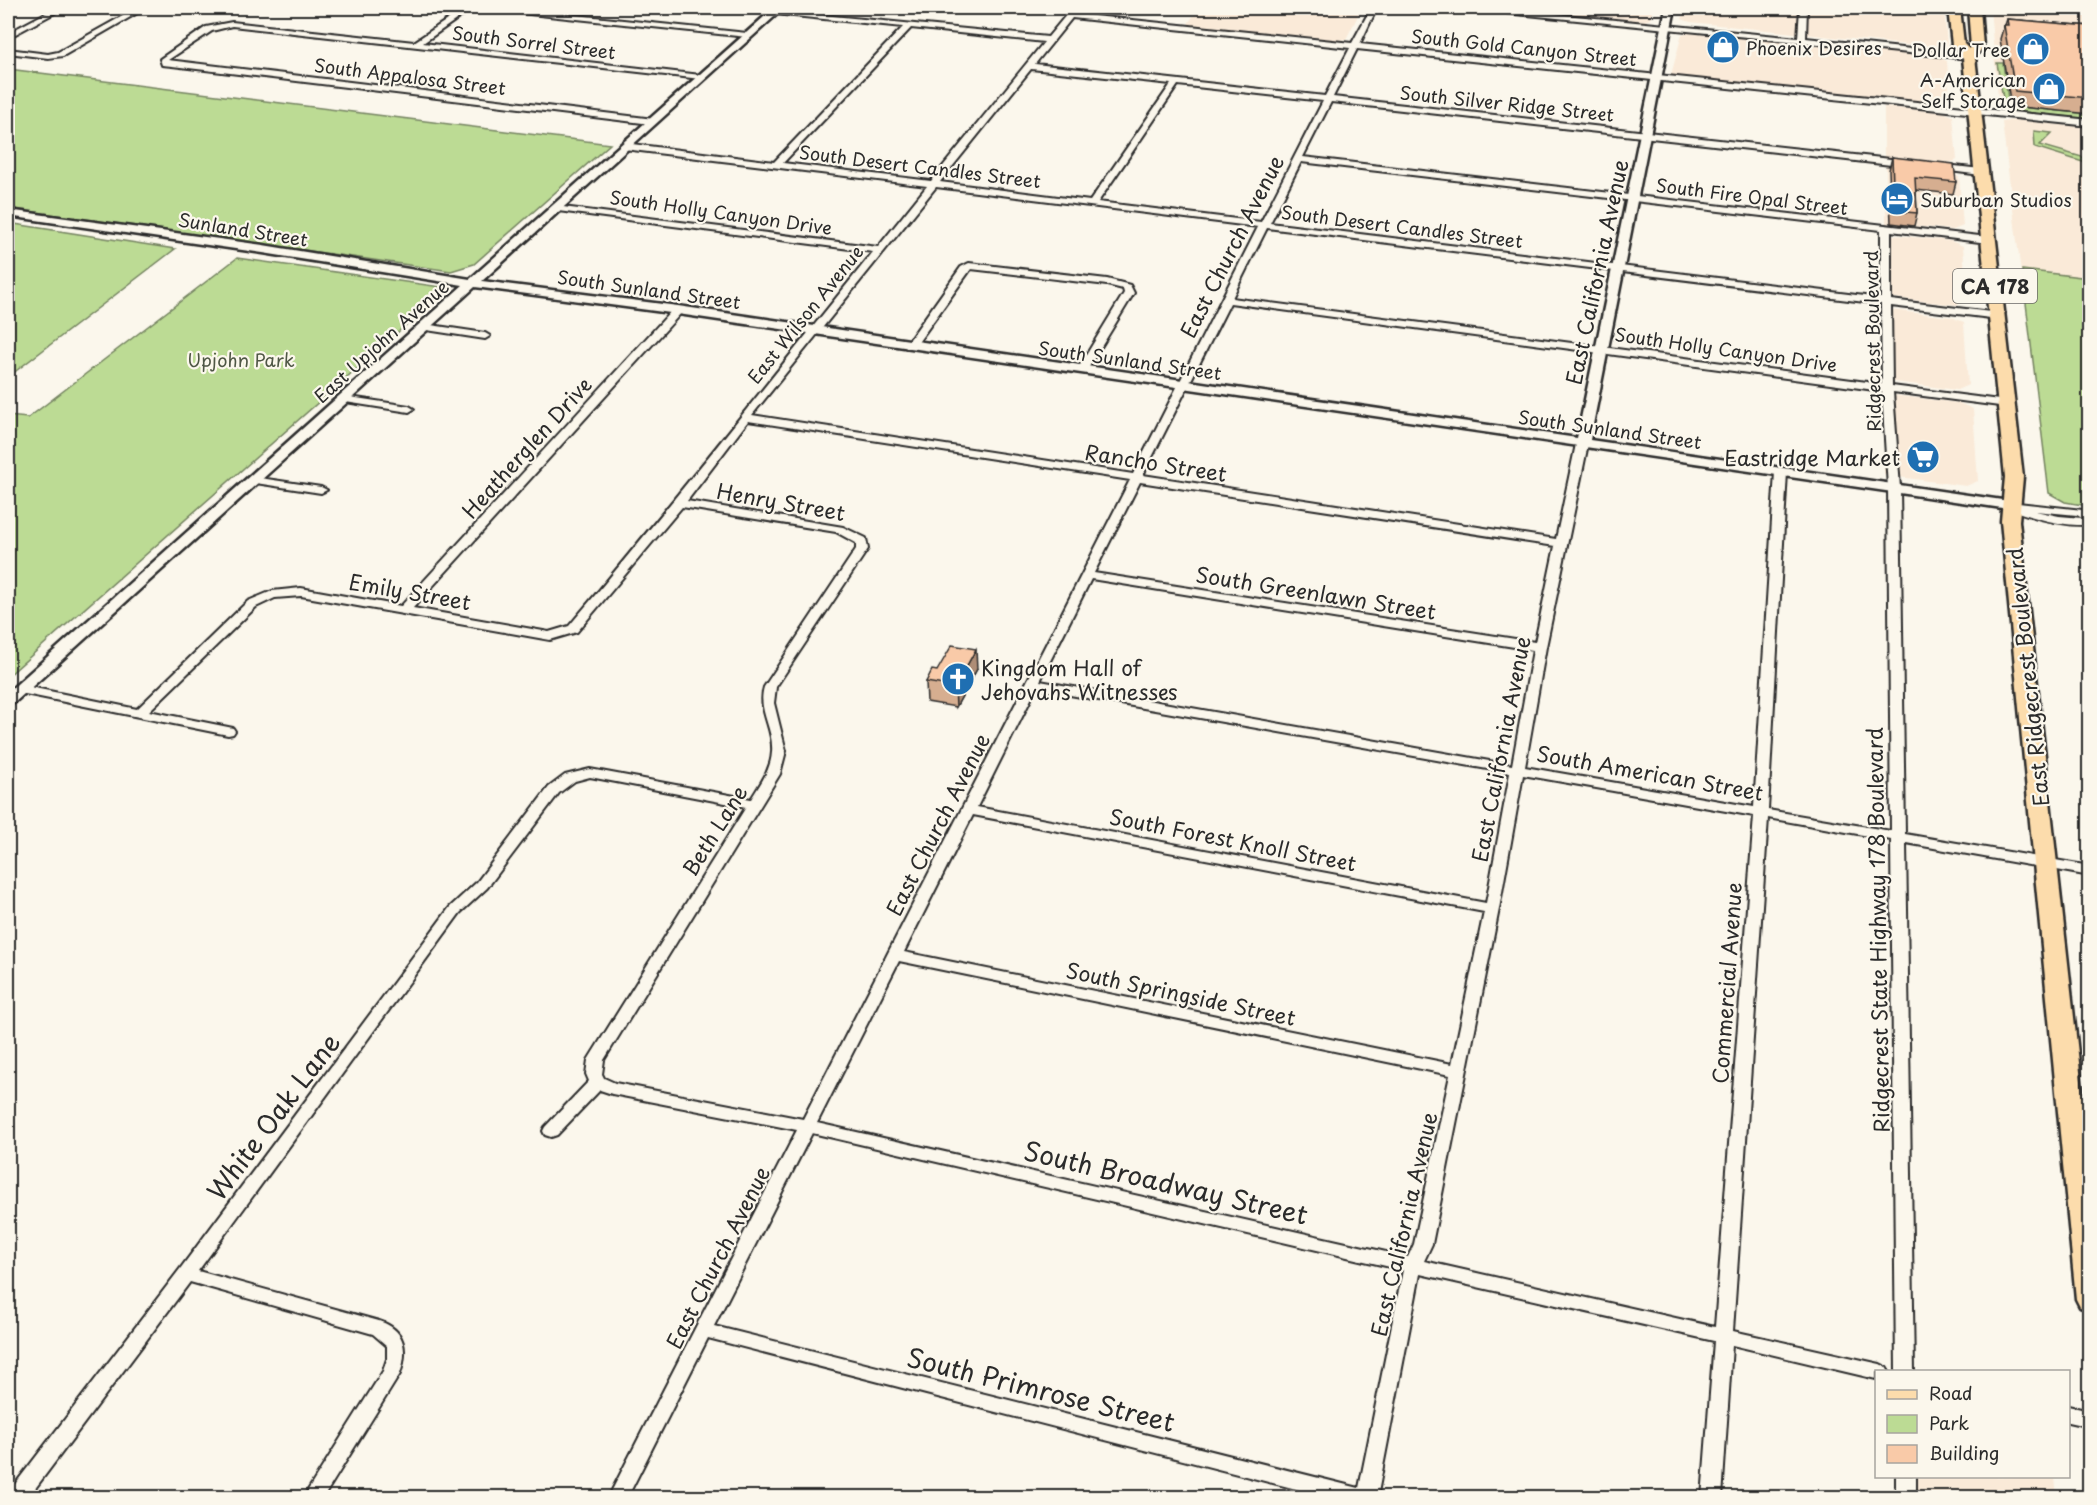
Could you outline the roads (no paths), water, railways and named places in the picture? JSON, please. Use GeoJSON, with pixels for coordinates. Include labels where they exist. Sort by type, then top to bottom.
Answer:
{"type":"FeatureCollection","features":[{"type":"Feature","properties":{"kind":"main road","name":"East Ridgecrest Boulevard"},"geometry":{"type":"LineString","coordinates":[[1954,8],[1958,45],[1969,57],[1988,240],[1999,316],[2015,493],[2009,504],[2090,1299]]}},
{"type":"Feature","properties":{"kind":"main road","name":"East Ridgecrest Boulevard"},"geometry":{"type":"LineString","coordinates":[[1969,57],[1977,47],[1974,8]]}},
{"type":"Feature","properties":{"kind":"street"},"geometry":{"type":"LineString","coordinates":[[8,36],[60,8]]}},
{"type":"Feature","properties":{"kind":"street"},"geometry":{"type":"LineString","coordinates":[[8,51],[48,56],[60,54],[142,8]]}},
{"type":"Feature","properties":{"kind":"street"},"geometry":{"type":"LineString","coordinates":[[417,44],[469,8]]}},
{"type":"Feature","properties":{"kind":"street"},"geometry":{"type":"LineString","coordinates":[[492,8],[747,35]]}},
{"type":"Feature","properties":{"kind":"street"},"geometry":{"type":"LineString","coordinates":[[555,15],[564,8]]}},
{"type":"Feature","properties":{"kind":"street","name":"East Wilson Avenue"},"geometry":{"type":"LineString","coordinates":[[555,636],[573,629],[679,503],[745,417],[1076,8]]}},
{"type":"Feature","properties":{"kind":"street","name":"East Church Avenue"},"geometry":{"type":"LineString","coordinates":[[617,1497],[895,955],[966,810],[1374,8]]}},
{"type":"Feature","properties":{"kind":"street"},"geometry":{"type":"LineString","coordinates":[[1476,8],[1530,10],[1969,57]]}},
{"type":"Feature","properties":{"kind":"street","name":"East California Avenue"},"geometry":{"type":"LineString","coordinates":[[1366,1497],[1413,1266],[1423,1244],[1492,909],[1540,647],[1563,544],[1616,269],[1647,135],[1671,8]]}},
{"type":"Feature","properties":{"kind":"street"},"geometry":{"type":"LineString","coordinates":[[1803,38],[1804,8]]}},
{"type":"Feature","properties":{"kind":"street"},"geometry":{"type":"LineString","coordinates":[[776,10],[1050,40]]}},
{"type":"Feature","properties":{"kind":"street","name":"East Upjohn Avenue"},"geometry":{"type":"LineString","coordinates":[[8,700],[776,10]]}},
{"type":"Feature","properties":{"kind":"street","name":"South Gold Canyon Street"},"geometry":{"type":"LineString","coordinates":[[1070,16],[2090,123]]}},
{"type":"Feature","properties":{"kind":"street","name":"South Sorrel Street"},"geometry":{"type":"LineString","coordinates":[[165,63],[164,59],[167,56],[220,25],[246,25],[701,77]]}},
{"type":"Feature","properties":{"kind":"street"},"geometry":{"type":"LineString","coordinates":[[776,165],[910,25]]}},
{"type":"Feature","properties":{"kind":"street","name":"South Appalosa Street"},"geometry":{"type":"LineString","coordinates":[[165,63],[651,121]]}},
{"type":"Feature","properties":{"kind":"street","name":"South Silver Ridge Street"},"geometry":{"type":"LineString","coordinates":[[1029,66],[1981,172]]}},
{"type":"Feature","properties":{"kind":"street"},"geometry":{"type":"LineString","coordinates":[[1093,203],[1175,84]]}},
{"type":"Feature","properties":{"kind":"street","name":"South Desert Candles Street"},"geometry":{"type":"LineString","coordinates":[[624,146],[932,186],[1093,203],[1999,316]]}},
{"type":"Feature","properties":{"kind":"street","name":"South Fire Opal Street"},"geometry":{"type":"LineString","coordinates":[[1298,159],[1988,240]]}},
{"type":"Feature","properties":{"kind":"street","name":"South Holly Canyon Drive"},"geometry":{"type":"LineString","coordinates":[[558,208],[880,250]]}},
{"type":"Feature","properties":{"kind":"street","name":"Sunland Street"},"geometry":{"type":"LineString","coordinates":[[8,213],[252,247],[473,283]]}},
{"type":"Feature","properties":{"kind":"street","name":"Ridgecrest Boulevard"},"geometry":{"type":"LineString","coordinates":[[1886,228],[1887,388],[1894,488]]}},
{"type":"Feature","properties":{"kind":"street"},"geometry":{"type":"LineString","coordinates":[[910,346],[964,269],[972,266],[1127,287],[1129,293],[1082,370]]}},
{"type":"Feature","properties":{"kind":"street","name":"South Sunland Street"},"geometry":{"type":"LineString","coordinates":[[473,283],[678,310],[814,332],[1781,472]]}},
{"type":"Feature","properties":{"kind":"street","name":"South Holly Canyon Drive"},"geometry":{"type":"LineString","coordinates":[[1226,300],[2007,404]]}},
{"type":"Feature","properties":{"kind":"street","name":"Heatherglen Drive"},"geometry":{"type":"LineString","coordinates":[[404,610],[678,310]]}},
{"type":"Feature","properties":{"kind":"street"},"geometry":{"type":"LineString","coordinates":[[423,327],[485,336]]}},
{"type":"Feature","properties":{"kind":"street"},"geometry":{"type":"LineString","coordinates":[[343,399],[409,408]]}},
{"type":"Feature","properties":{"kind":"street","name":"Rancho Street"},"geometry":{"type":"LineString","coordinates":[[745,417],[1563,544]]}},
{"type":"Feature","properties":{"kind":"street"},"geometry":{"type":"LineString","coordinates":[[1781,472],[2009,504],[2035,515],[2079,522],[2090,519]]}},
{"type":"Feature","properties":{"kind":"street","name":"Commercial Avenue"},"geometry":{"type":"LineString","coordinates":[[1712,1497],[1761,813],[1781,472]]}},
{"type":"Feature","properties":{"kind":"street"},"geometry":{"type":"LineString","coordinates":[[253,480],[321,490]]}},
{"type":"Feature","properties":{"kind":"street","name":"Ridgecrest State Highway 178 Boulevard"},"geometry":{"type":"LineString","coordinates":[[1894,488],[1896,838],[1905,1370]]}},
{"type":"Feature","properties":{"kind":"street","name":"Henry Street"},"geometry":{"type":"LineString","coordinates":[[679,503],[839,529],[858,537]]}},
{"type":"Feature","properties":{"kind":"street","name":"Beth Lane"},"geometry":{"type":"LineString","coordinates":[[598,1082],[594,1074],[596,1060],[773,774],[779,755],[779,743],[767,709],[766,698],[770,687],[861,549],[862,541],[858,537]]}},
{"type":"Feature","properties":{"kind":"street","name":"South Greenlawn Street"},"geometry":{"type":"LineString","coordinates":[[1086,575],[1540,647]]}},
{"type":"Feature","properties":{"kind":"street","name":"Emily Street"},"geometry":{"type":"LineString","coordinates":[[139,714],[258,601],[283,592],[300,592],[555,636]]}},
{"type":"Feature","properties":{"kind":"street","name":"South American Street"},"geometry":{"type":"LineString","coordinates":[[1032,684],[2090,871]]}},
{"type":"Feature","properties":{"kind":"street"},"geometry":{"type":"LineString","coordinates":[[21,689],[228,731]]}},
{"type":"Feature","properties":{"kind":"street","name":"White Oak Lane"},"geometry":{"type":"LineString","coordinates":[[16,1497],[186,1274],[455,910],[482,885],[554,790],[562,783],[579,775],[590,773],[756,804]]}},
{"type":"Feature","properties":{"kind":"street","name":"South Forest Knoll Street"},"geometry":{"type":"LineString","coordinates":[[966,810],[1492,909]]}},
{"type":"Feature","properties":{"kind":"street","name":"South Springside Street"},"geometry":{"type":"LineString","coordinates":[[895,955],[1458,1071]]}},
{"type":"Feature","properties":{"kind":"street"},"geometry":{"type":"LineString","coordinates":[[551,1131],[598,1082]]}},
{"type":"Feature","properties":{"kind":"street","name":"South Broadway Street"},"geometry":{"type":"LineString","coordinates":[[598,1082],[612,1088],[806,1126],[1722,1337],[1875,1370]]}},
{"type":"Feature","properties":{"kind":"street"},"geometry":{"type":"LineString","coordinates":[[186,1274],[379,1328],[393,1338],[399,1354],[391,1374],[312,1497]]}},
{"type":"Feature","properties":{"kind":"street","name":"South Primrose Street"},"geometry":{"type":"LineString","coordinates":[[703,1330],[1366,1497]]}},
{"type":"Feature","properties":{"kind":"street"},"geometry":{"type":"LineString","coordinates":[[2070,1414],[2090,1419]]}},
{"type":"Feature","properties":{"kind":"street"},"geometry":{"type":"LineString","coordinates":[[1906,1478],[1906,1497]]}},
{"type":"Feature","properties":{"kind":"place","name":"Phoenix Desires"},"geometry":{"type":"Point","coordinates":[1723,47]}},
{"type":"Feature","properties":{"kind":"place","name":"Dollar Tree"},"geometry":{"type":"Point","coordinates":[2033,49]}},
{"type":"Feature","properties":{"kind":"place","name":"A-American Self Storage"},"geometry":{"type":"Point","coordinates":[2049,89]}},
{"type":"Feature","properties":{"kind":"place","name":"Suburban Studios"},"geometry":{"type":"Point","coordinates":[1897,199]}},
{"type":"Feature","properties":{"kind":"place","name":"Eastridge Market"},"geometry":{"type":"Point","coordinates":[1923,457]}},
{"type":"Feature","properties":{"kind":"place","name":"Kingdom Hall of Jehovahs Witnesses"},"geometry":{"type":"Point","coordinates":[958,679]}},
{"type":"Feature","properties":{"kind":"park label","name":"Upjohn Park"},"geometry":{"type":"Point","coordinates":[241,359]}}]}
